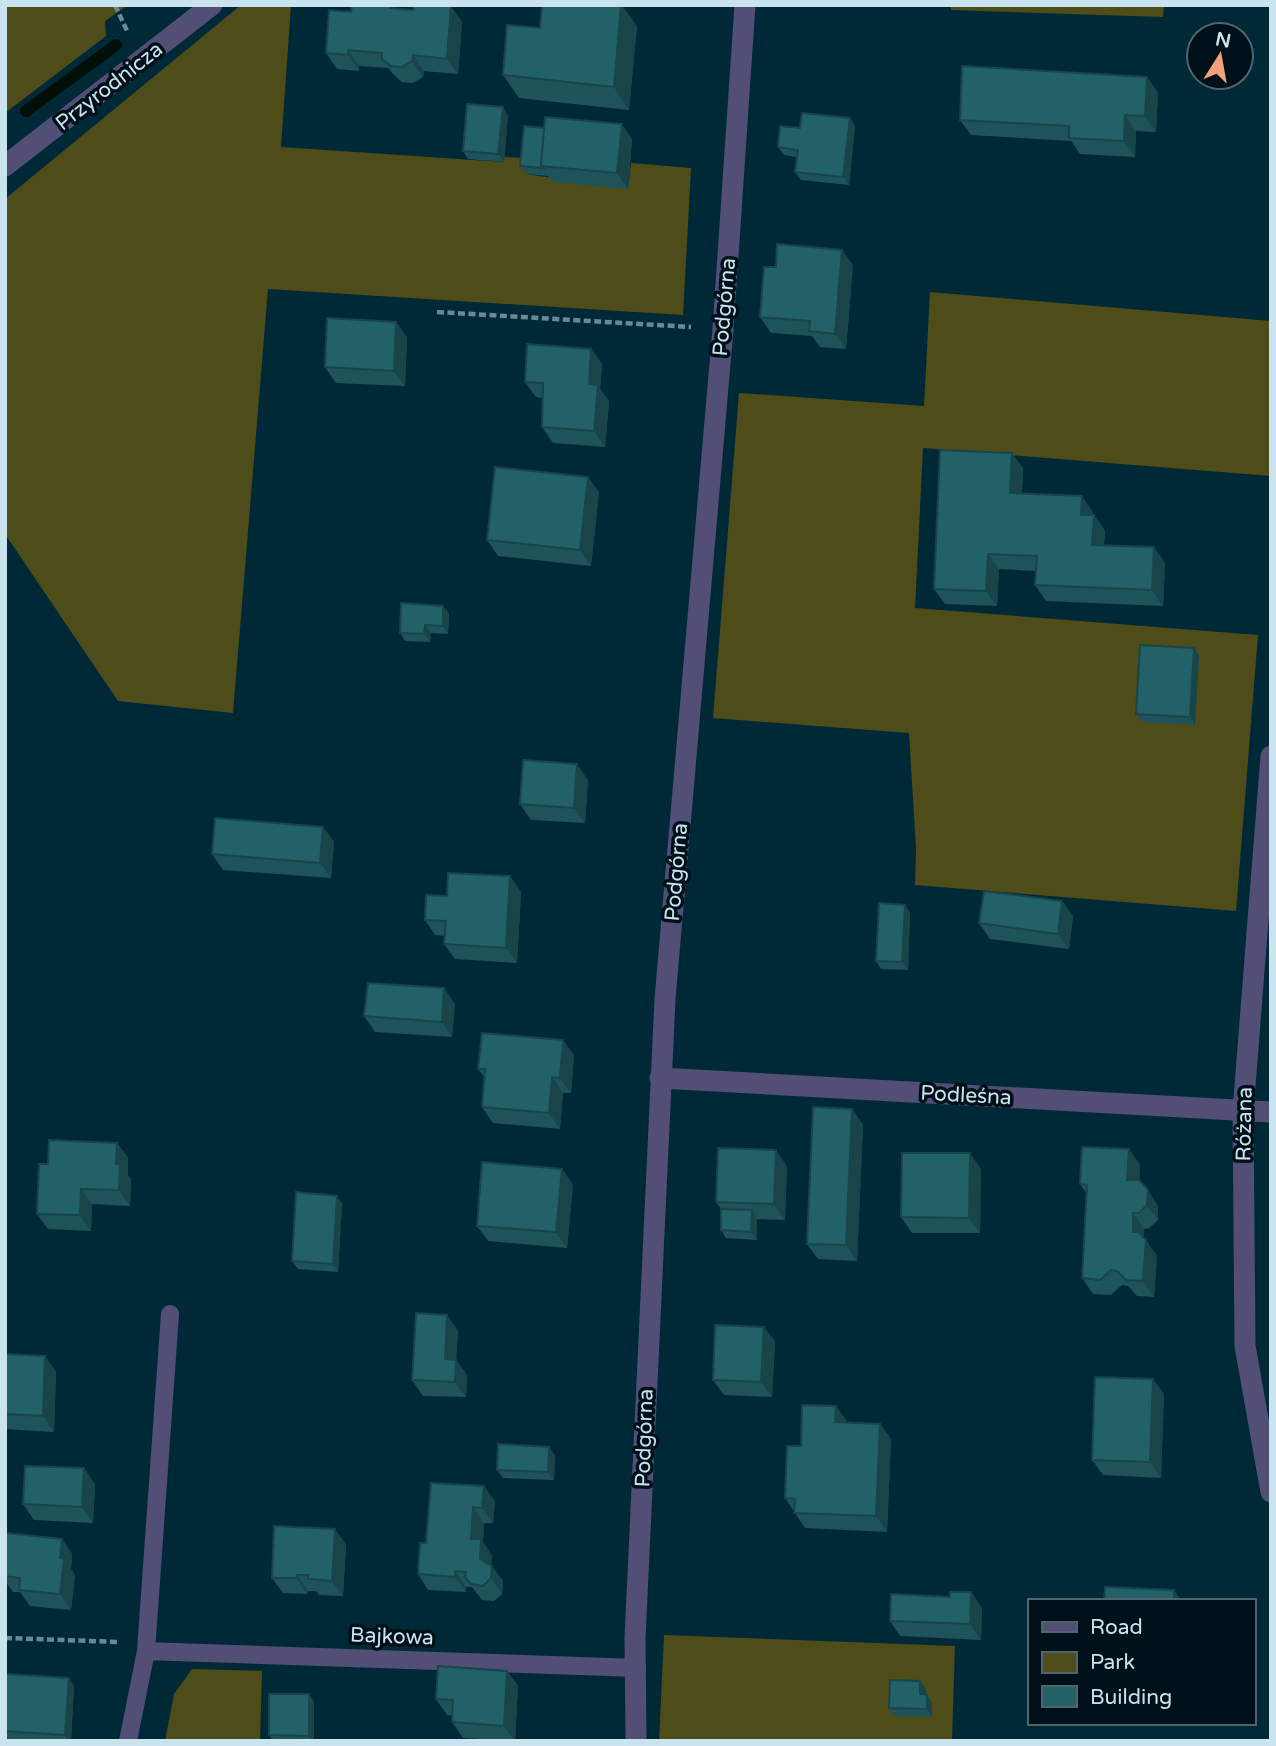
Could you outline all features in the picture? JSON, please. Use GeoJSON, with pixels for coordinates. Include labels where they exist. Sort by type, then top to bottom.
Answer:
{"type":"FeatureCollection","features":[{"type":"Feature","properties":{"kind":"street","name":"Przyrodnicza"},"geometry":{"type":"LineString","coordinates":[[5,166],[212,5]]}},
{"type":"Feature","properties":{"kind":"street","name":"Podgórna"},"geometry":{"type":"LineString","coordinates":[[636,1741],[635,1637],[660,1078],[723,329],[745,5]]}},
{"type":"Feature","properties":{"kind":"street","name":"Różana"},"geometry":{"type":"LineString","coordinates":[[1271,756],[1243,1111],[1245,1346],[1271,1492]]}},
{"type":"Feature","properties":{"kind":"street","name":"Podleśna"},"geometry":{"type":"LineString","coordinates":[[660,1078],[1271,1112]]}},
{"type":"Feature","properties":{"kind":"lane"},"geometry":{"type":"LineString","coordinates":[[128,1741],[146,1647],[170,1314]]}},
{"type":"Feature","properties":{"kind":"lane","name":"Bajkowa"},"geometry":{"type":"LineString","coordinates":[[146,1647],[637,1668]]}},
{"type":"Feature","properties":{"kind":"path"},"geometry":{"type":"LineString","coordinates":[[437,312],[723,329]]}},
{"type":"Feature","properties":{"kind":"path"},"geometry":{"type":"LineString","coordinates":[[5,1638],[146,1647]]}},
{"type":"Feature","properties":{"kind":"green space"},"geometry":{"type":"Polygon","coordinates":[[[5,5],[128,5],[105,21],[106,36],[5,113],[5,5]]]}},
{"type":"Feature","properties":{"kind":"green space"},"geometry":{"type":"Polygon","coordinates":[[[241,5],[291,5],[281,147],[503,162],[504,157],[527,158],[526,174],[628,189],[631,163],[691,168],[683,315],[268,289],[233,713],[118,701],[5,534],[5,199],[241,5]]]}},
{"type":"Feature","properties":{"kind":"green space"},"geometry":{"type":"Polygon","coordinates":[[[951,5],[1164,5],[1163,17],[951,10],[951,5]]]}},
{"type":"Feature","properties":{"kind":"green space"},"geometry":{"type":"Polygon","coordinates":[[[930,292],[1271,321],[1271,476],[923,448],[915,608],[1258,635],[1236,911],[915,885],[916,848],[909,733],[713,718],[739,393],[924,406],[930,292]]]}},
{"type":"Feature","properties":{"kind":"green space"},"geometry":{"type":"Polygon","coordinates":[[[664,1635],[955,1646],[952,1741],[659,1741],[664,1635]]]}},
{"type":"Feature","properties":{"kind":"green space"},"geometry":{"type":"Polygon","coordinates":[[[192,1669],[262,1671],[260,1741],[165,1741],[174,1694],[192,1669]]]}},
{"type":"Feature","properties":{"kind":"building"},"geometry":{"type":"Polygon","coordinates":[[[352,5],[390,5],[390,8],[413,10],[413,5],[451,6],[447,59],[413,55],[412,61],[402,67],[391,66],[382,59],[382,53],[348,50],[348,55],[326,53],[329,10],[351,12],[352,5]]]}},
{"type":"Feature","properties":{"kind":"building"},"geometry":{"type":"Polygon","coordinates":[[[542,5],[621,5],[614,87],[503,75],[507,25],[540,28],[542,5]]]}},
{"type":"Feature","properties":{"kind":"building"},"geometry":{"type":"Polygon","coordinates":[[[962,66],[1147,77],[1145,116],[1125,115],[1124,141],[1069,138],[1069,126],[960,120],[962,66]]]}},
{"type":"Feature","properties":{"kind":"building"},"geometry":{"type":"Polygon","coordinates":[[[467,104],[503,107],[498,154],[463,151],[467,104]]]}},
{"type":"Feature","properties":{"kind":"building"},"geometry":{"type":"Polygon","coordinates":[[[802,113],[850,118],[843,177],[795,172],[798,150],[778,147],[780,126],[800,128],[802,113]]]}},
{"type":"Feature","properties":{"kind":"building"},"geometry":{"type":"Polygon","coordinates":[[[545,117],[622,124],[617,173],[541,166],[545,117]]]}},
{"type":"Feature","properties":{"kind":"building"},"geometry":{"type":"Polygon","coordinates":[[[524,126],[544,128],[543,168],[520,166],[524,126]]]}},
{"type":"Feature","properties":{"kind":"building"},"geometry":{"type":"Polygon","coordinates":[[[777,244],[842,250],[835,334],[809,331],[810,321],[760,317],[764,267],[776,267],[777,244]]]}},
{"type":"Feature","properties":{"kind":"building"},"geometry":{"type":"Polygon","coordinates":[[[327,318],[396,322],[394,371],[325,367],[327,318]]]}},
{"type":"Feature","properties":{"kind":"building"},"geometry":{"type":"Polygon","coordinates":[[[527,344],[591,349],[589,384],[598,385],[594,431],[542,427],[543,383],[525,382],[527,344]]]}},
{"type":"Feature","properties":{"kind":"building"},"geometry":{"type":"Polygon","coordinates":[[[940,450],[1012,453],[1010,493],[1082,496],[1081,515],[1094,515],[1092,545],[1154,547],[1152,590],[1035,585],[1037,556],[988,554],[986,591],[934,589],[940,450]]]}},
{"type":"Feature","properties":{"kind":"building"},"geometry":{"type":"Polygon","coordinates":[[[495,467],[588,477],[580,550],[487,540],[495,467]]]}},
{"type":"Feature","properties":{"kind":"building"},"geometry":{"type":"Polygon","coordinates":[[[401,603],[443,606],[443,626],[425,625],[424,634],[400,633],[401,603]]]}},
{"type":"Feature","properties":{"kind":"building"},"geometry":{"type":"Polygon","coordinates":[[[1140,645],[1194,648],[1190,717],[1136,714],[1140,645]]]}},
{"type":"Feature","properties":{"kind":"building"},"geometry":{"type":"Polygon","coordinates":[[[523,760],[577,764],[574,808],[520,804],[523,760]]]}},
{"type":"Feature","properties":{"kind":"building"},"geometry":{"type":"Polygon","coordinates":[[[215,818],[323,827],[320,863],[212,854],[215,818]]]}},
{"type":"Feature","properties":{"kind":"building"},"geometry":{"type":"Polygon","coordinates":[[[448,873],[510,876],[506,948],[444,944],[446,921],[425,920],[426,895],[447,896],[448,873]]]}},
{"type":"Feature","properties":{"kind":"building"},"geometry":{"type":"Polygon","coordinates":[[[984,891],[1062,901],[1058,934],[979,923],[984,891]]]}},
{"type":"Feature","properties":{"kind":"building"},"geometry":{"type":"Polygon","coordinates":[[[879,903],[905,905],[902,962],[876,961],[879,903]]]}},
{"type":"Feature","properties":{"kind":"building"},"geometry":{"type":"Polygon","coordinates":[[[368,983],[444,988],[442,1022],[364,1016],[368,983]]]}},
{"type":"Feature","properties":{"kind":"building"},"geometry":{"type":"Polygon","coordinates":[[[482,1033],[563,1040],[560,1078],[552,1077],[549,1113],[482,1107],[485,1069],[478,1069],[482,1033]]]}},
{"type":"Feature","properties":{"kind":"building"},"geometry":{"type":"Polygon","coordinates":[[[813,1107],[852,1109],[846,1245],[807,1244],[813,1107]]]}},
{"type":"Feature","properties":{"kind":"building"},"geometry":{"type":"Polygon","coordinates":[[[49,1140],[117,1143],[116,1164],[120,1164],[119,1190],[81,1189],[80,1215],[37,1214],[39,1164],[48,1164],[49,1140]]]}},
{"type":"Feature","properties":{"kind":"building"},"geometry":{"type":"Polygon","coordinates":[[[1082,1147],[1129,1149],[1127,1180],[1139,1180],[1148,1190],[1147,1205],[1139,1213],[1133,1213],[1133,1232],[1138,1232],[1146,1240],[1143,1281],[1126,1280],[1117,1271],[1111,1270],[1100,1280],[1082,1278],[1087,1185],[1080,1184],[1082,1147]]]}},
{"type":"Feature","properties":{"kind":"building"},"geometry":{"type":"Polygon","coordinates":[[[718,1148],[776,1150],[774,1204],[716,1202],[718,1148]]]}},
{"type":"Feature","properties":{"kind":"building"},"geometry":{"type":"Polygon","coordinates":[[[902,1153],[970,1153],[969,1218],[901,1217],[902,1153]]]}},
{"type":"Feature","properties":{"kind":"building"},"geometry":{"type":"Polygon","coordinates":[[[482,1162],[562,1169],[556,1232],[477,1226],[482,1162]]]}},
{"type":"Feature","properties":{"kind":"building"},"geometry":{"type":"Polygon","coordinates":[[[296,1192],[337,1196],[333,1264],[292,1261],[296,1192]]]}},
{"type":"Feature","properties":{"kind":"building"},"geometry":{"type":"Polygon","coordinates":[[[721,1209],[752,1210],[751,1232],[721,1230],[721,1209]]]}},
{"type":"Feature","properties":{"kind":"building"},"geometry":{"type":"Polygon","coordinates":[[[416,1313],[447,1315],[445,1359],[456,1360],[455,1382],[412,1380],[416,1313]]]}},
{"type":"Feature","properties":{"kind":"building"},"geometry":{"type":"Polygon","coordinates":[[[715,1325],[764,1327],[761,1382],[713,1380],[715,1325]]]}},
{"type":"Feature","properties":{"kind":"building"},"geometry":{"type":"Polygon","coordinates":[[[5,1354],[45,1356],[43,1416],[5,1414],[5,1354]]]}},
{"type":"Feature","properties":{"kind":"building"},"geometry":{"type":"Polygon","coordinates":[[[1095,1377],[1153,1379],[1150,1462],[1092,1460],[1095,1377]]]}},
{"type":"Feature","properties":{"kind":"building"},"geometry":{"type":"Polygon","coordinates":[[[802,1405],[836,1406],[835,1422],[880,1424],[876,1516],[794,1513],[795,1499],[785,1498],[787,1446],[801,1446],[802,1405]]]}},
{"type":"Feature","properties":{"kind":"building"},"geometry":{"type":"Polygon","coordinates":[[[498,1444],[549,1447],[548,1472],[497,1470],[498,1444]]]}},
{"type":"Feature","properties":{"kind":"building"},"geometry":{"type":"Polygon","coordinates":[[[25,1466],[84,1468],[82,1507],[23,1504],[25,1466]]]}},
{"type":"Feature","properties":{"kind":"building"},"geometry":{"type":"Polygon","coordinates":[[[431,1483],[484,1486],[482,1508],[473,1507],[471,1539],[481,1539],[480,1559],[492,1566],[491,1578],[483,1586],[471,1584],[465,1577],[466,1572],[455,1571],[455,1577],[418,1574],[420,1543],[426,1543],[431,1483]]]}},
{"type":"Feature","properties":{"kind":"building"},"geometry":{"type":"Polygon","coordinates":[[[274,1526],[335,1529],[332,1581],[308,1579],[308,1575],[272,1578],[274,1526]]]}},
{"type":"Feature","properties":{"kind":"building"},"geometry":{"type":"Polygon","coordinates":[[[6,1533],[62,1539],[60,1558],[64,1559],[60,1594],[19,1590],[20,1578],[5,1576],[6,1533]]]}},
{"type":"Feature","properties":{"kind":"building"},"geometry":{"type":"Polygon","coordinates":[[[1105,1587],[1174,1590],[1174,1599],[1104,1599],[1105,1587]]]}},
{"type":"Feature","properties":{"kind":"building"},"geometry":{"type":"Polygon","coordinates":[[[950,1592],[971,1592],[970,1624],[890,1621],[891,1594],[950,1597],[950,1592]]]}},
{"type":"Feature","properties":{"kind":"building"},"geometry":{"type":"Polygon","coordinates":[[[438,1666],[507,1671],[504,1726],[452,1722],[453,1700],[436,1699],[438,1666]]]}},
{"type":"Feature","properties":{"kind":"building"},"geometry":{"type":"Polygon","coordinates":[[[5,1674],[69,1678],[65,1735],[5,1731],[5,1674]]]}},
{"type":"Feature","properties":{"kind":"building"},"geometry":{"type":"Polygon","coordinates":[[[890,1680],[920,1681],[920,1694],[927,1695],[927,1709],[889,1708],[890,1680]]]}},
{"type":"Feature","properties":{"kind":"building"},"geometry":{"type":"Polygon","coordinates":[[[269,1694],[309,1694],[309,1736],[269,1735],[269,1694]]]}},
{"type":"Feature","properties":{"kind":"waterway"},"geometry":{"type":"LineString","coordinates":[[26,111],[116,45]]}}]}
